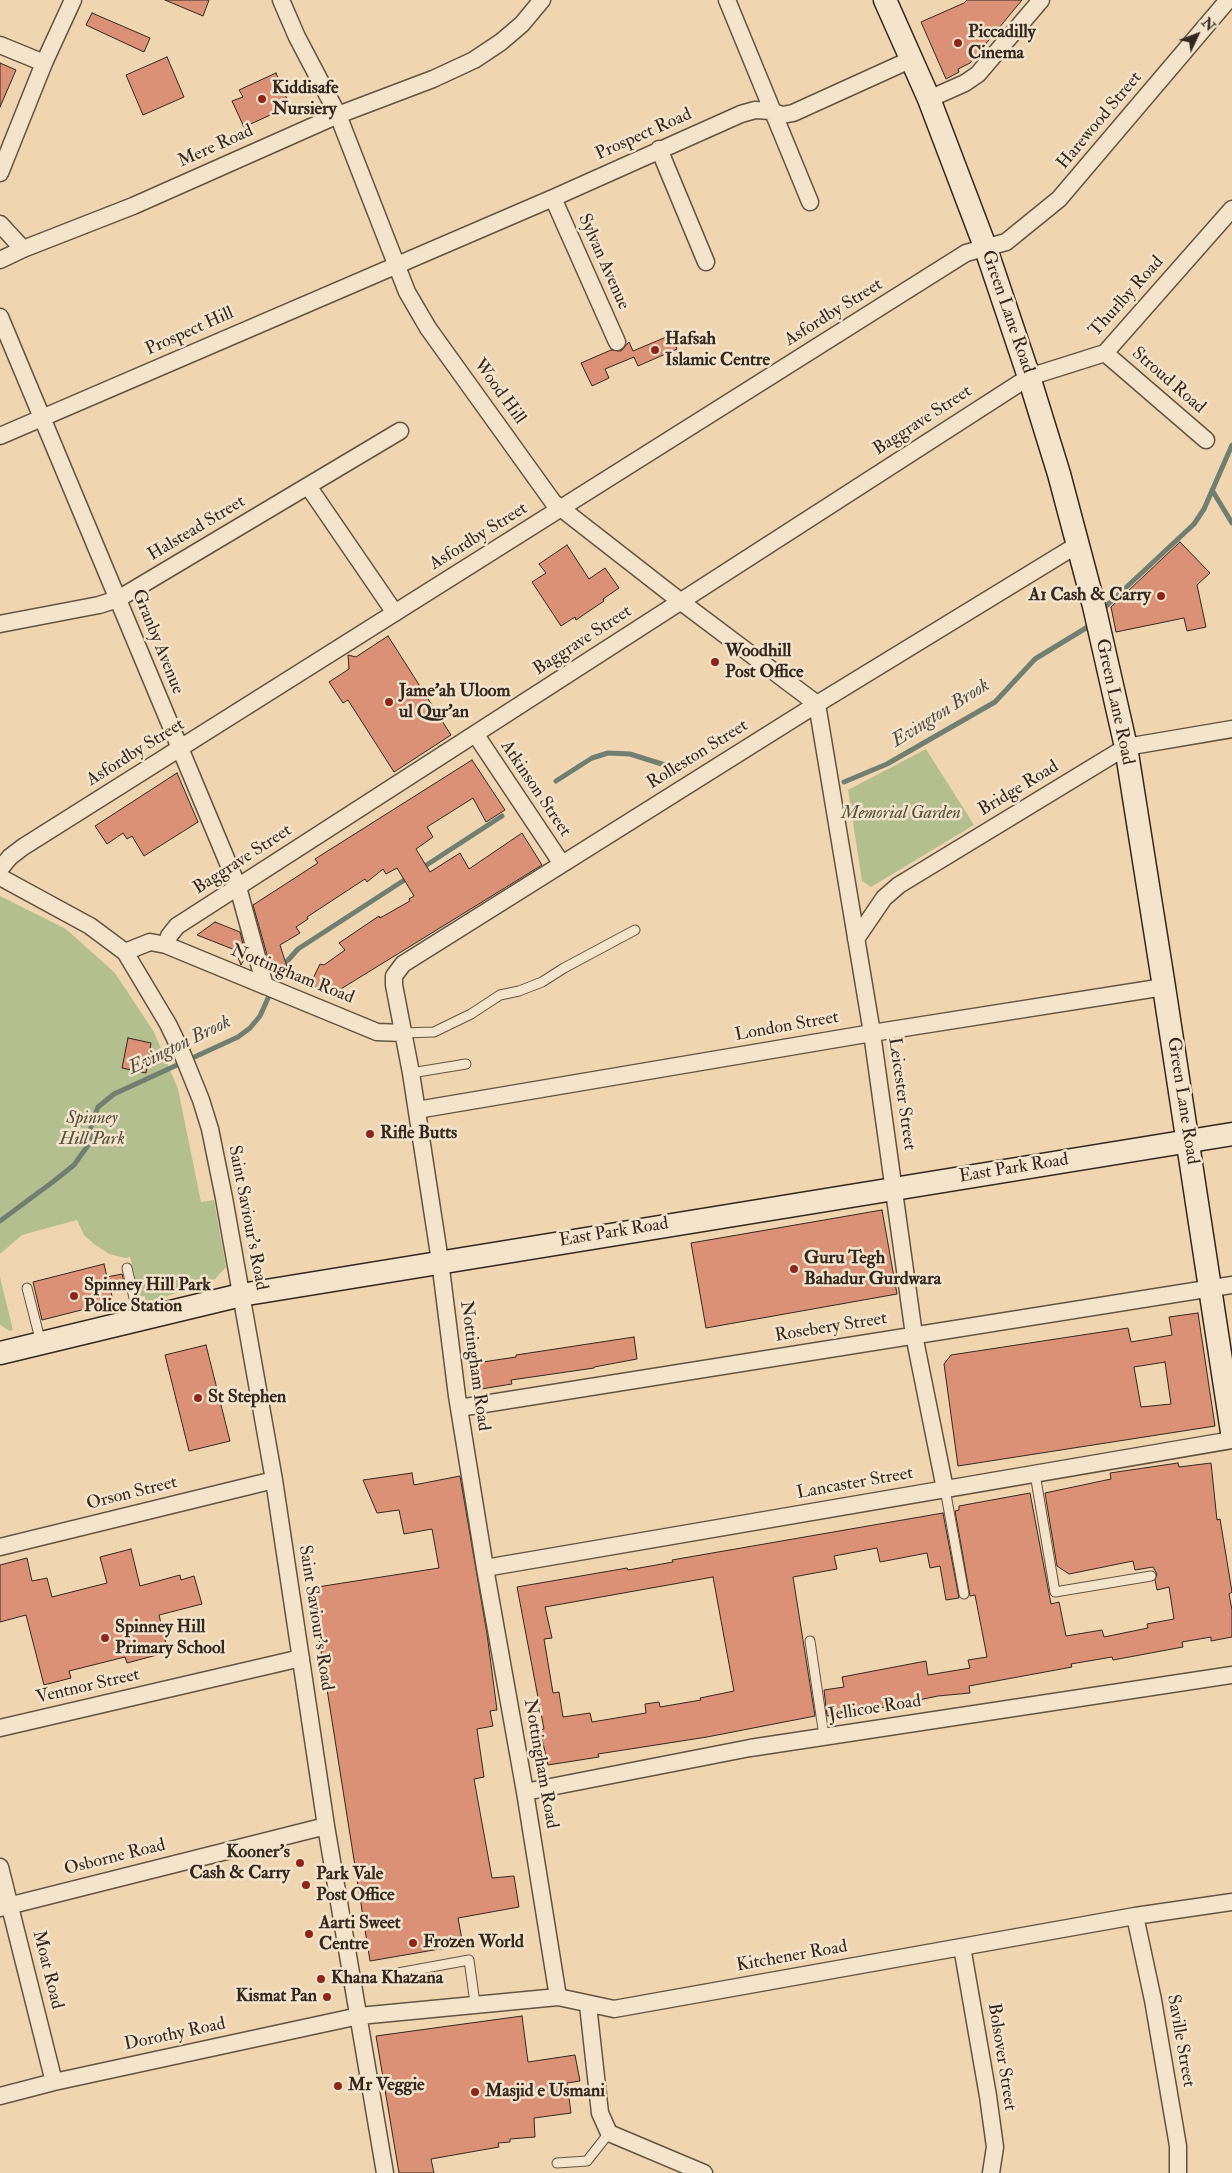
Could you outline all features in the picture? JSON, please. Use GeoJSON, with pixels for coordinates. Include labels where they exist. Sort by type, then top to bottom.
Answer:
{"type":"FeatureCollection","features":[{"type":"Feature","properties":{"kind":"street"},"geometry":{"type":"LineString","coordinates":[[0,173],[44,63],[73,0]]}},
{"type":"Feature","properties":{"kind":"street","name":"Wood Hill"},"geometry":{"type":"LineString","coordinates":[[281,0],[297,37],[338,115],[407,292],[428,328],[553,502],[680,601],[818,704]]}},
{"type":"Feature","properties":{"kind":"street","name":"Mere Road"},"geometry":{"type":"LineString","coordinates":[[0,260],[23,249],[133,206],[338,115],[433,79],[474,60],[501,42],[522,24],[542,0]]}},
{"type":"Feature","properties":{"kind":"street"},"geometry":{"type":"LineString","coordinates":[[727,0],[810,202]]}},
{"type":"Feature","properties":{"kind":"street","name":"Green Lane Road"},"geometry":{"type":"LineString","coordinates":[[885,0],[929,99],[986,249],[1059,474],[1095,615],[1126,747],[1189,1142],[1221,1287],[1232,1432]]}},
{"type":"Feature","properties":{"kind":"street"},"geometry":{"type":"LineString","coordinates":[[929,99],[965,83],[978,74],[1042,0]]}},
{"type":"Feature","properties":{"kind":"street","name":"Harewood Street"},"geometry":{"type":"LineString","coordinates":[[986,249],[1006,242],[1059,199],[1228,0]]}},
{"type":"Feature","properties":{"kind":"street"},"geometry":{"type":"LineString","coordinates":[[0,45],[44,63]]}},
{"type":"Feature","properties":{"kind":"street","name":"Prospect Road"},"geometry":{"type":"LineString","coordinates":[[396,264],[552,198],[658,149],[741,114],[755,110],[771,111],[782,115],[793,113],[912,59]]}},
{"type":"Feature","properties":{"kind":"street"},"geometry":{"type":"LineString","coordinates":[[658,149],[706,262]]}},
{"type":"Feature","properties":{"kind":"street","name":"Sylvan Avenue"},"geometry":{"type":"LineString","coordinates":[[552,198],[617,342]]}},
{"type":"Feature","properties":{"kind":"street","name":"Thurlby Road"},"geometry":{"type":"LineString","coordinates":[[1029,377],[1105,353],[1232,209]]}},
{"type":"Feature","properties":{"kind":"street"},"geometry":{"type":"LineString","coordinates":[[0,224],[23,249]]}},
{"type":"Feature","properties":{"kind":"street","name":"Asfordby Street"},"geometry":{"type":"LineString","coordinates":[[0,869],[10,857],[23,847],[966,253],[986,249]]}},
{"type":"Feature","properties":{"kind":"street","name":"Prospect Hill"},"geometry":{"type":"LineString","coordinates":[[0,436],[396,264]]}},
{"type":"Feature","properties":{"kind":"street","name":"Granby Avenue"},"geometry":{"type":"LineString","coordinates":[[0,317],[238,887],[272,989]]}},
{"type":"Feature","properties":{"kind":"street","name":"Stroud Road"},"geometry":{"type":"LineString","coordinates":[[1105,353],[1206,440]]}},
{"type":"Feature","properties":{"kind":"street","name":"Baggrave Street"},"geometry":{"type":"LineString","coordinates":[[166,945],[169,936],[177,926],[1029,377]]}},
{"type":"Feature","properties":{"kind":"street","name":"Halstead Street"},"geometry":{"type":"LineString","coordinates":[[0,624],[99,605],[118,598],[400,431]]}},
{"type":"Feature","properties":{"kind":"street"},"geometry":{"type":"LineString","coordinates":[[308,486],[395,613]]}},
{"type":"Feature","properties":{"kind":"street","name":"Rolleston Street"},"geometry":{"type":"LineString","coordinates":[[402,1032],[394,976],[404,964],[818,704],[1077,545]]}},
{"type":"Feature","properties":{"kind":"street","name":"Leicester Street"},"geometry":{"type":"LineString","coordinates":[[818,704],[872,1033],[914,1335],[945,1489]]}},
{"type":"Feature","properties":{"kind":"street","name":"Bridge Road"},"geometry":{"type":"LineString","coordinates":[[856,939],[884,898],[899,885],[1126,747],[1232,729]]}},
{"type":"Feature","properties":{"kind":"street","name":"Atkinson Street"},"geometry":{"type":"LineString","coordinates":[[476,735],[562,864]]}},
{"type":"Feature","properties":{"kind":"street"},"geometry":{"type":"LineString","coordinates":[[0,877],[90,926],[125,952]]}},
{"type":"Feature","properties":{"kind":"street","name":"Nottingham Road"},"geometry":{"type":"LineString","coordinates":[[125,952],[150,942],[166,945],[377,1032],[402,1032],[411,1073],[440,1261],[454,1400],[525,1792],[558,1996]]}},
{"type":"Feature","properties":{"kind":"street","name":"Saint Saviour's Road"},"geometry":{"type":"LineString","coordinates":[[125,952],[168,1024],[182,1053],[191,1072],[210,1129],[274,1480],[326,1826],[385,2173]]}},
{"type":"Feature","properties":{"kind":"street","name":"London Street"},"geometry":{"type":"LineString","coordinates":[[417,1110],[872,1033],[1164,987]]}},
{"type":"Feature","properties":{"kind":"street","name":"East Park Road"},"geometry":{"type":"LineString","coordinates":[[0,1353],[241,1295],[894,1187],[1232,1134]]}},
{"type":"Feature","properties":{"kind":"street","name":"Rosebery Street"},"geometry":{"type":"LineString","coordinates":[[454,1400],[914,1335],[1221,1287]]}},
{"type":"Feature","properties":{"kind":"street","name":"Lancaster Street"},"geometry":{"type":"LineString","coordinates":[[485,1568],[1232,1440]]}},
{"type":"Feature","properties":{"kind":"street","name":"Orson Street"},"geometry":{"type":"LineString","coordinates":[[0,1547],[274,1480]]}},
{"type":"Feature","properties":{"kind":"street","name":"Ventnor Street"},"geometry":{"type":"LineString","coordinates":[[0,1728],[301,1658]]}},
{"type":"Feature","properties":{"kind":"street","name":"Jellicoe Road"},"geometry":{"type":"LineString","coordinates":[[525,1792],[750,1748],[1232,1675]]}},
{"type":"Feature","properties":{"kind":"street","name":"Osborne Road"},"geometry":{"type":"LineString","coordinates":[[5,1907],[326,1826]]}},
{"type":"Feature","properties":{"kind":"street","name":"Moat Road"},"geometry":{"type":"LineString","coordinates":[[0,1867],[5,1907],[54,2082]]}},
{"type":"Feature","properties":{"kind":"street","name":"Kitchener Road"},"geometry":{"type":"LineString","coordinates":[[359,2016],[558,1996],[588,2005],[614,2009],[1135,1916],[1232,1902]]}},
{"type":"Feature","properties":{"kind":"street","name":"Saville Street"},"geometry":{"type":"LineString","coordinates":[[1135,1916],[1153,2000],[1178,2146],[1178,2173]]}},
{"type":"Feature","properties":{"kind":"street","name":"Bolsover Street"},"geometry":{"type":"LineString","coordinates":[[962,1947],[995,2147],[991,2173]]}},
{"type":"Feature","properties":{"kind":"street"},"geometry":{"type":"LineString","coordinates":[[588,2005],[600,2113],[609,2133],[704,2173]]}},
{"type":"Feature","properties":{"kind":"street","name":"Dorothy Road"},"geometry":{"type":"LineString","coordinates":[[0,2096],[54,2082],[359,2016]]}},
{"type":"Feature","properties":{"kind":"lane"},"geometry":{"type":"LineString","coordinates":[[402,1032],[434,1032],[471,1014],[500,995],[519,991],[542,982],[635,930]]}},
{"type":"Feature","properties":{"kind":"lane"},"geometry":{"type":"LineString","coordinates":[[411,1073],[466,1064]]}},
{"type":"Feature","properties":{"kind":"lane"},"geometry":{"type":"LineString","coordinates":[[127,1268],[140,1320]]}},
{"type":"Feature","properties":{"kind":"lane"},"geometry":{"type":"LineString","coordinates":[[27,1288],[41,1343]]}},
{"type":"Feature","properties":{"kind":"lane"},"geometry":{"type":"LineString","coordinates":[[1034,1474],[1055,1592],[1151,1576]]}},
{"type":"Feature","properties":{"kind":"lane"},"geometry":{"type":"LineString","coordinates":[[945,1489],[964,1594]]}},
{"type":"Feature","properties":{"kind":"lane"},"geometry":{"type":"LineString","coordinates":[[810,1641],[824,1736]]}},
{"type":"Feature","properties":{"kind":"lane"},"geometry":{"type":"LineString","coordinates":[[398,1973],[469,1960],[475,2004]]}},
{"type":"Feature","properties":{"kind":"lane"},"geometry":{"type":"LineString","coordinates":[[557,2163],[587,2161],[609,2133]]}},
{"type":"Feature","properties":{"kind":"green space","name":"Memorial Garden"},"geometry":{"type":"Polygon","coordinates":[[[926,749],[974,825],[871,887],[862,881],[848,790],[926,749]]]}},
{"type":"Feature","properties":{"kind":"green space","name":"Spinney Hill Park"},"geometry":{"type":"Polygon","coordinates":[[[0,896],[66,929],[115,973],[154,1032],[178,1089],[201,1202],[214,1200],[226,1267],[215,1279],[145,1304],[145,1296],[140,1297],[130,1257],[125,1258],[109,1254],[94,1244],[84,1235],[77,1220],[22,1235],[0,1254],[0,896]]]}},
{"type":"Feature","properties":{"kind":"green space"},"geometry":{"type":"Polygon","coordinates":[[[0,1277],[13,1330],[10,1331],[0,1325],[0,1277]]]}},
{"type":"Feature","properties":{"kind":"building"},"geometry":{"type":"Polygon","coordinates":[[[165,0],[209,0],[203,16],[165,0]]]}},
{"type":"Feature","properties":{"kind":"building","name":"Piccadilly Cinema"},"geometry":{"type":"Polygon","coordinates":[[[967,0],[1022,0],[970,63],[958,69],[959,72],[946,79],[921,22],[967,0]]]}},
{"type":"Feature","properties":{"kind":"building"},"geometry":{"type":"Polygon","coordinates":[[[92,13],[150,38],[144,52],[86,25],[92,13]]]}},
{"type":"Feature","properties":{"kind":"building"},"geometry":{"type":"Polygon","coordinates":[[[167,57],[184,97],[143,115],[126,75],[167,57]]]}},
{"type":"Feature","properties":{"kind":"building"},"geometry":{"type":"Polygon","coordinates":[[[0,63],[16,70],[0,107],[0,63]]]}},
{"type":"Feature","properties":{"kind":"building","name":"Kiddisafe Nursiery"},"geometry":{"type":"Polygon","coordinates":[[[276,73],[290,106],[244,127],[232,101],[243,97],[239,90],[276,73]]]}},
{"type":"Feature","properties":{"kind":"building"},"geometry":{"type":"Polygon","coordinates":[[[671,335],[677,349],[638,366],[634,357],[605,369],[609,378],[592,386],[581,363],[611,350],[621,351],[629,342],[633,351],[671,335]]]}},
{"type":"Feature","properties":{"kind":"building","name":"A1 Cash & Carry"},"geometry":{"type":"Polygon","coordinates":[[[1180,542],[1210,573],[1197,585],[1206,627],[1187,631],[1184,618],[1116,632],[1111,607],[1180,542]]]}},
{"type":"Feature","properties":{"kind":"building"},"geometry":{"type":"Polygon","coordinates":[[[567,545],[589,579],[605,568],[619,588],[576,620],[575,617],[561,626],[532,582],[546,573],[539,564],[567,545]]]}},
{"type":"Feature","properties":{"kind":"building","name":"Jame'ah Uloom ul Qur'an"},"geometry":{"type":"Polygon","coordinates":[[[388,636],[451,735],[394,772],[348,700],[343,703],[329,682],[349,669],[348,655],[356,657],[388,636]]]}},
{"type":"Feature","properties":{"kind":"building"},"geometry":{"type":"Polygon","coordinates":[[[472,760],[505,810],[486,822],[473,798],[427,827],[433,837],[416,849],[430,872],[460,853],[469,869],[522,833],[542,865],[336,992],[329,993],[310,985],[320,964],[324,965],[345,950],[339,943],[379,916],[380,918],[410,901],[409,899],[414,896],[397,868],[386,874],[383,869],[367,882],[365,879],[307,917],[308,919],[296,927],[300,933],[280,945],[287,967],[271,969],[253,905],[318,863],[315,859],[472,760]]]}},
{"type":"Feature","properties":{"kind":"building"},"geometry":{"type":"Polygon","coordinates":[[[177,773],[198,822],[144,856],[132,836],[127,839],[123,833],[107,844],[95,826],[177,773]]]}},
{"type":"Feature","properties":{"kind":"building"},"geometry":{"type":"Polygon","coordinates":[[[215,922],[240,932],[246,956],[241,965],[235,950],[197,935],[215,922]]]}},
{"type":"Feature","properties":{"kind":"building"},"geometry":{"type":"Polygon","coordinates":[[[128,1038],[151,1043],[146,1073],[122,1068],[128,1038]]]}},
{"type":"Feature","properties":{"kind":"building","name":"Guru Tegh Bahadur Gurdwara"},"geometry":{"type":"Polygon","coordinates":[[[882,1210],[897,1294],[706,1328],[691,1243],[882,1210]]]}},
{"type":"Feature","properties":{"kind":"building","name":"Spinney Hill Park Police Station"},"geometry":{"type":"Polygon","coordinates":[[[104,1264],[107,1277],[122,1274],[124,1282],[125,1287],[111,1291],[113,1302],[42,1320],[33,1282],[104,1264]]]}},
{"type":"Feature","properties":{"kind":"building"},"geometry":{"type":"Polygon","coordinates":[[[1198,1313],[1215,1426],[958,1466],[944,1364],[951,1355],[1128,1328],[1131,1342],[1172,1335],[1169,1317],[1198,1313]],[[1165,1362],[1134,1367],[1141,1407],[1171,1404],[1165,1362]]]}},
{"type":"Feature","properties":{"kind":"building"},"geometry":{"type":"Polygon","coordinates":[[[634,1337],[637,1359],[594,1368],[511,1380],[512,1384],[481,1389],[476,1363],[634,1337]]]}},
{"type":"Feature","properties":{"kind":"building","name":"St Stephen"},"geometry":{"type":"Polygon","coordinates":[[[206,1345],[230,1441],[189,1451],[165,1355],[206,1345]]]}},
{"type":"Feature","properties":{"kind":"building"},"geometry":{"type":"Polygon","coordinates":[[[1178,1463],[1179,1467],[1211,1463],[1217,1520],[1220,1519],[1232,1592],[1229,1594],[1232,1610],[1232,1637],[1211,1641],[1211,1637],[1182,1642],[1183,1647],[1113,1660],[1112,1657],[1071,1664],[1072,1667],[969,1686],[970,1693],[938,1696],[865,1711],[827,1716],[824,1690],[844,1687],[842,1677],[926,1661],[928,1675],[970,1668],[968,1660],[987,1657],[975,1595],[970,1596],[955,1511],[959,1510],[959,1506],[1030,1493],[1051,1604],[1059,1602],[1066,1636],[1102,1630],[1104,1637],[1148,1628],[1147,1624],[1174,1619],[1169,1587],[1157,1590],[1155,1580],[1157,1574],[1153,1567],[1135,1570],[1133,1561],[1069,1574],[1057,1566],[1045,1493],[1111,1479],[1110,1473],[1178,1463]]]}},
{"type":"Feature","properties":{"kind":"building"},"geometry":{"type":"Polygon","coordinates":[[[412,1473],[414,1485],[460,1476],[487,1634],[497,1710],[490,1711],[493,1726],[477,1729],[484,1777],[474,1779],[492,1878],[514,1876],[519,1907],[458,1918],[463,1945],[370,1961],[311,1588],[439,1568],[432,1529],[404,1534],[399,1510],[377,1513],[363,1480],[412,1473]]]}},
{"type":"Feature","properties":{"kind":"building"},"geometry":{"type":"Polygon","coordinates":[[[943,1513],[959,1598],[946,1600],[940,1566],[930,1568],[927,1553],[880,1562],[877,1548],[834,1556],[837,1569],[793,1577],[815,1716],[707,1737],[598,1754],[599,1757],[548,1765],[540,1730],[544,1729],[517,1587],[627,1568],[628,1570],[673,1562],[672,1560],[943,1513]],[[713,1577],[545,1607],[552,1638],[544,1639],[553,1693],[559,1692],[563,1717],[590,1713],[592,1722],[646,1713],[645,1704],[659,1702],[660,1707],[701,1700],[700,1698],[734,1691],[713,1577]]]}},
{"type":"Feature","properties":{"kind":"building"},"geometry":{"type":"Polygon","coordinates":[[[131,1549],[140,1586],[180,1575],[181,1580],[194,1576],[202,1604],[159,1615],[168,1652],[127,1663],[125,1657],[69,1671],[71,1678],[44,1685],[26,1615],[0,1622],[0,1565],[27,1558],[32,1581],[47,1578],[52,1597],[107,1583],[100,1557],[131,1549]]]}},
{"type":"Feature","properties":{"kind":"building","name":"Masjid e Usmani"},"geometry":{"type":"Polygon","coordinates":[[[522,2016],[528,2062],[575,2055],[580,2081],[567,2083],[571,2113],[534,2118],[535,2137],[510,2139],[510,2142],[498,2143],[499,2147],[431,2159],[434,2173],[399,2173],[376,2036],[522,2016]]]}},
{"type":"Feature","properties":{"kind":"waterway","name":"Evington Brook"},"geometry":{"type":"LineString","coordinates":[[1102,610],[1194,524],[1204,509],[1232,445]]}},
{"type":"Feature","properties":{"kind":"waterway"},"geometry":{"type":"LineString","coordinates":[[1212,490],[1232,523]]}},
{"type":"Feature","properties":{"kind":"waterway","name":"Evington Brook"},"geometry":{"type":"LineString","coordinates":[[844,782],[887,764],[995,702],[1035,659],[1086,628],[1091,622]]}},
{"type":"Feature","properties":{"kind":"waterway","name":"Evington Brook"},"geometry":{"type":"LineString","coordinates":[[556,781],[592,758],[608,753],[630,754],[681,770]]}},
{"type":"Feature","properties":{"kind":"waterway","name":"Evington Brook"},"geometry":{"type":"LineString","coordinates":[[422,868],[502,816]]}},
{"type":"Feature","properties":{"kind":"waterway","name":"Evington Brook"},"geometry":{"type":"LineString","coordinates":[[0,1221],[74,1165],[89,1144],[91,1127],[98,1107],[114,1094],[238,1037],[250,1028],[260,1016],[282,967],[298,949],[409,877]]}},
{"type":"Feature","properties":{"kind":"place","name":"Piccadilly Cinema"},"geometry":{"type":"Point","coordinates":[958,43]}},
{"type":"Feature","properties":{"kind":"place","name":"Kiddisafe Nursiery"},"geometry":{"type":"Point","coordinates":[262,99]}},
{"type":"Feature","properties":{"kind":"place","name":"Hafsah Islamic Centre"},"geometry":{"type":"Point","coordinates":[655,350]}},
{"type":"Feature","properties":{"kind":"place","name":"A1 Cash & Carry"},"geometry":{"type":"Point","coordinates":[1161,596]}},
{"type":"Feature","properties":{"kind":"place","name":"Woodhill Post Office"},"geometry":{"type":"Point","coordinates":[715,662]}},
{"type":"Feature","properties":{"kind":"place","name":"Jame'ah Uloom ul Qur'an"},"geometry":{"type":"Point","coordinates":[389,702]}},
{"type":"Feature","properties":{"kind":"place","name":"Rifle Butts"},"geometry":{"type":"Point","coordinates":[370,1134]}},
{"type":"Feature","properties":{"kind":"place","name":"Guru Tegh Bahadur Gurdwara"},"geometry":{"type":"Point","coordinates":[794,1269]}},
{"type":"Feature","properties":{"kind":"place","name":"Spinney Hill Park Police Station"},"geometry":{"type":"Point","coordinates":[74,1296]}},
{"type":"Feature","properties":{"kind":"place","name":"St Stephen"},"geometry":{"type":"Point","coordinates":[198,1398]}},
{"type":"Feature","properties":{"kind":"place","name":"Spinney Hill Primary School"},"geometry":{"type":"Point","coordinates":[105,1638]}},
{"type":"Feature","properties":{"kind":"place","name":"Kooner's Cash & Carry"},"geometry":{"type":"Point","coordinates":[300,1863]}},
{"type":"Feature","properties":{"kind":"place","name":"Park Vale Post Office"},"geometry":{"type":"Point","coordinates":[306,1885]}},
{"type":"Feature","properties":{"kind":"place","name":"Aarti Sweet Centre"},"geometry":{"type":"Point","coordinates":[309,1934]}},
{"type":"Feature","properties":{"kind":"place","name":"Frozen World"},"geometry":{"type":"Point","coordinates":[413,1943]}},
{"type":"Feature","properties":{"kind":"place","name":"Khana Khazana"},"geometry":{"type":"Point","coordinates":[321,1979]}},
{"type":"Feature","properties":{"kind":"place","name":"Kismat Pan"},"geometry":{"type":"Point","coordinates":[327,1997]}},
{"type":"Feature","properties":{"kind":"place","name":"Mr Veggie"},"geometry":{"type":"Point","coordinates":[338,2086]}},
{"type":"Feature","properties":{"kind":"place","name":"Masjid e Usmani"},"geometry":{"type":"Point","coordinates":[475,2092]}}]}
